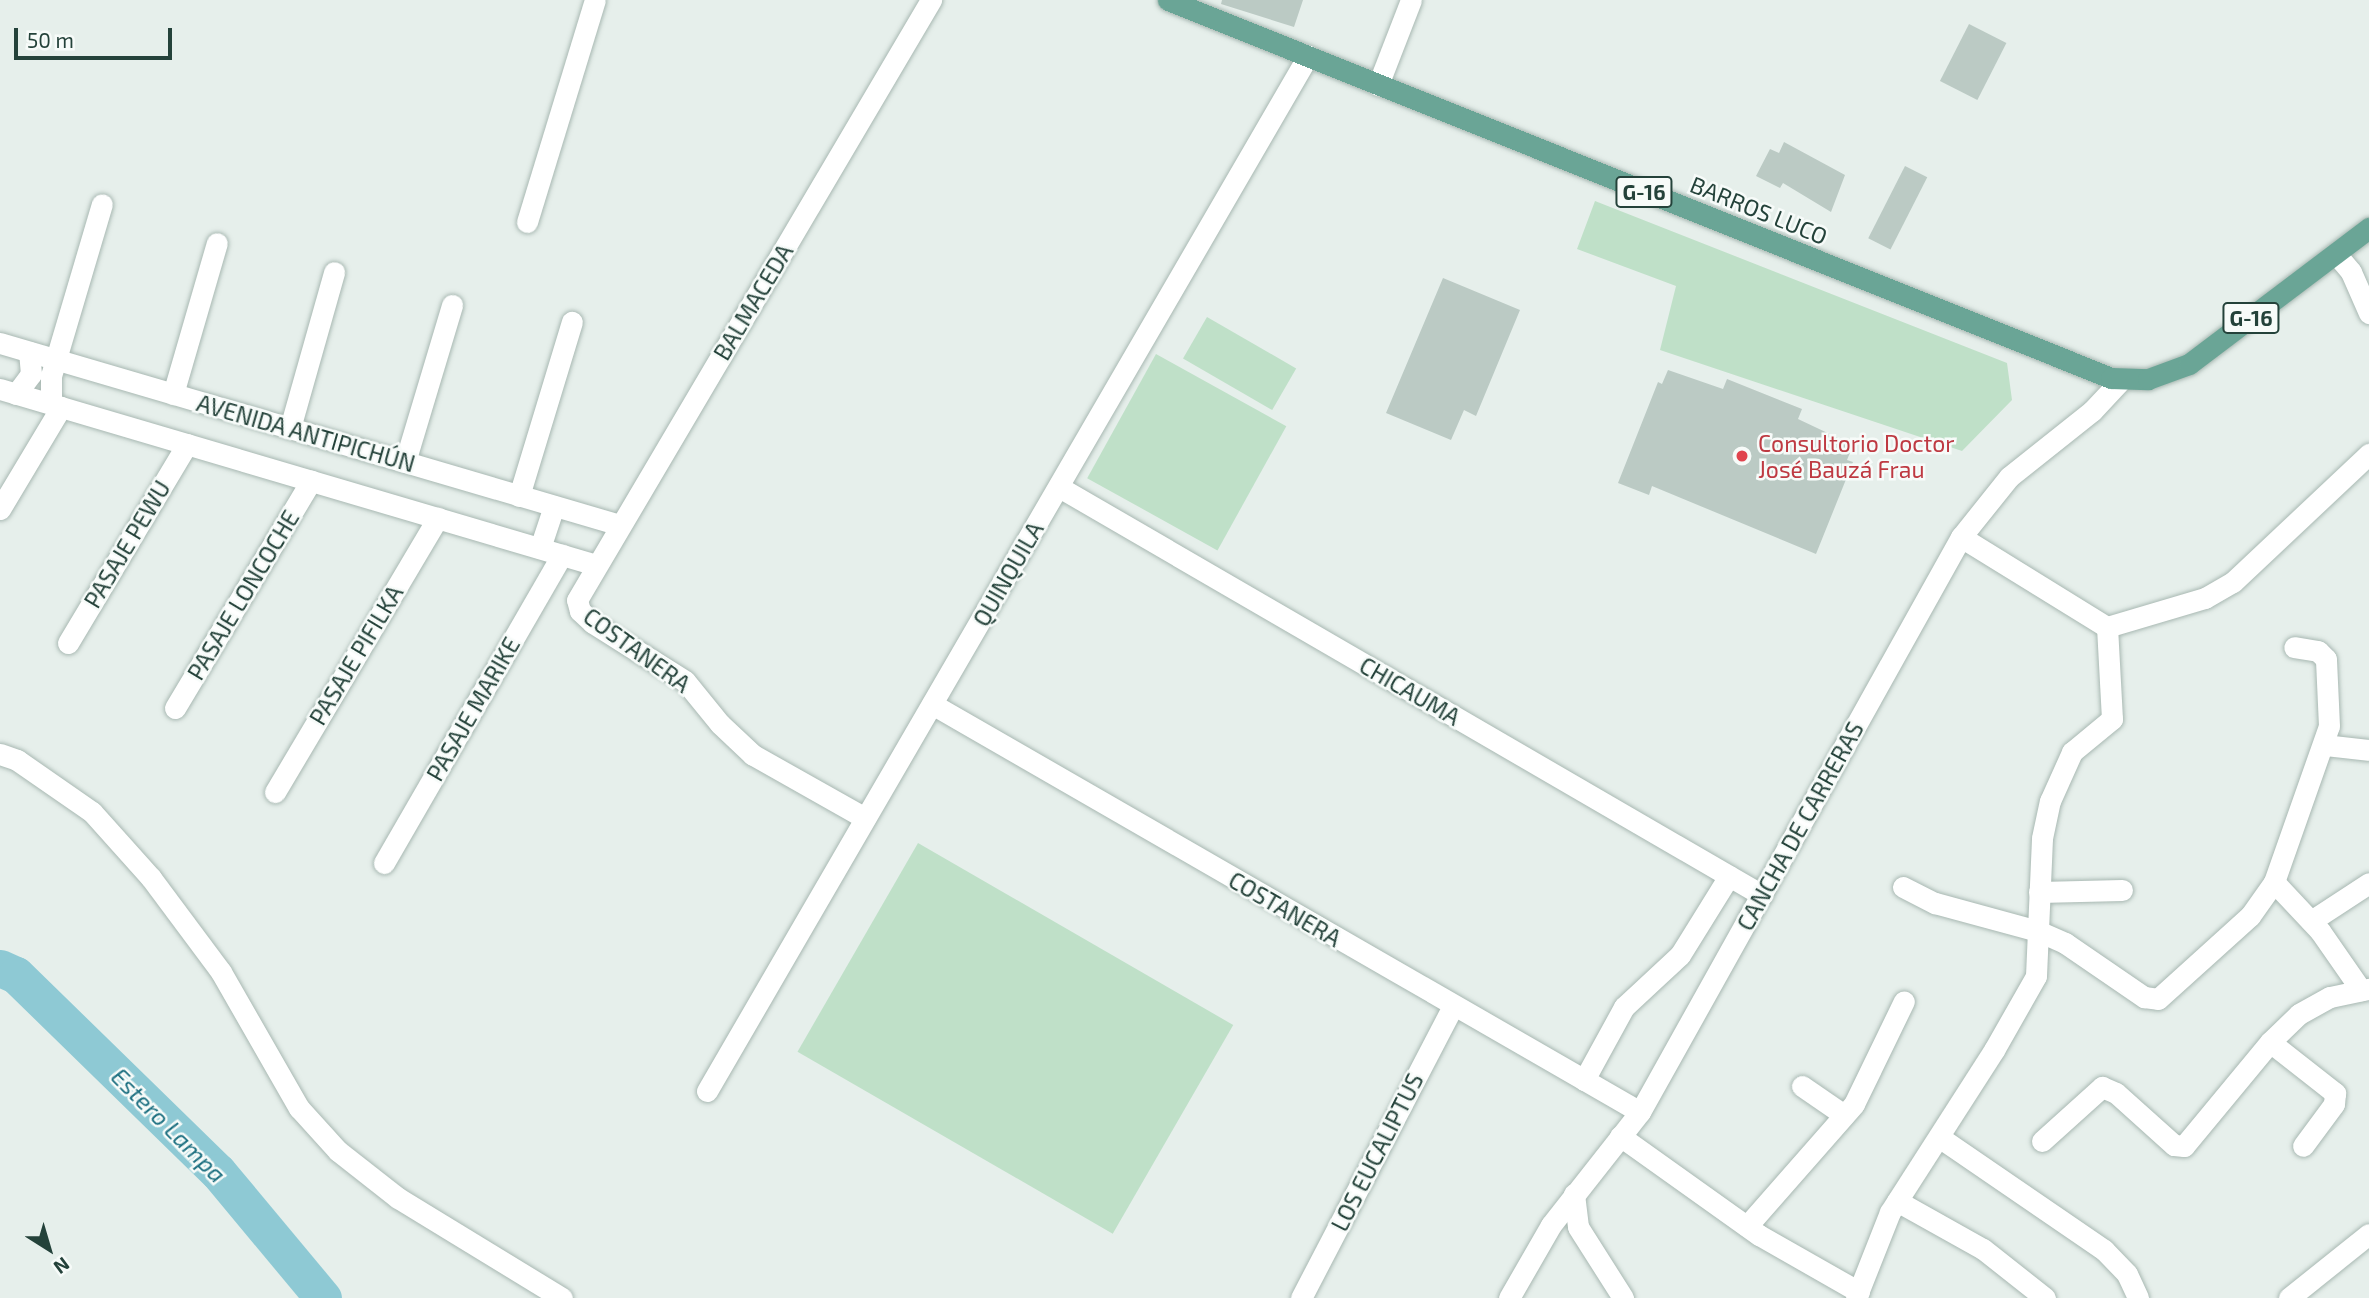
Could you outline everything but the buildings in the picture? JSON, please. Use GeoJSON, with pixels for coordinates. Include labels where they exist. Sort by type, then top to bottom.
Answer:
{"type":"FeatureCollection","features":[{"type":"Feature","properties":{"kind":"main road","name":"BARROS LUCO"},"geometry":{"type":"LineString","coordinates":[[1168,0],[2099,376],[2122,380]]}},
{"type":"Feature","properties":{"kind":"main road","name":"G-16"},"geometry":{"type":"LineString","coordinates":[[2122,380],[2148,379],[2189,364],[2369,228]]}},
{"type":"Feature","properties":{"kind":"street"},"geometry":{"type":"LineString","coordinates":[[527,222],[595,0]]}},
{"type":"Feature","properties":{"kind":"street","name":"BALMACEDA"},"geometry":{"type":"LineString","coordinates":[[578,604],[596,565],[931,0]]}},
{"type":"Feature","properties":{"kind":"street"},"geometry":{"type":"LineString","coordinates":[[1378,85],[1411,0]]}},
{"type":"Feature","properties":{"kind":"street","name":"QUINQUILA"},"geometry":{"type":"LineString","coordinates":[[707,1091],[1308,57]]}},
{"type":"Feature","properties":{"kind":"street"},"geometry":{"type":"LineString","coordinates":[[0,509],[56,405],[49,384],[59,360],[102,204]]}},
{"type":"Feature","properties":{"kind":"street"},"geometry":{"type":"LineString","coordinates":[[173,394],[217,243]]}},
{"type":"Feature","properties":{"kind":"street"},"geometry":{"type":"LineString","coordinates":[[2336,254],[2351,272],[2369,313]]}},
{"type":"Feature","properties":{"kind":"street"},"geometry":{"type":"LineString","coordinates":[[290,428],[334,272]]}},
{"type":"Feature","properties":{"kind":"street"},"geometry":{"type":"LineString","coordinates":[[405,462],[452,305]]}},
{"type":"Feature","properties":{"kind":"street"},"geometry":{"type":"LineString","coordinates":[[519,496],[572,322]]}},
{"type":"Feature","properties":{"kind":"street","name":"AVENIDA ANTIPICHÚN"},"geometry":{"type":"LineString","coordinates":[[0,343],[620,525]]}},
{"type":"Feature","properties":{"kind":"street","name":"AVENIDA ANTIPICHÚN"},"geometry":{"type":"LineString","coordinates":[[8,391],[31,374],[30,352]]}},
{"type":"Feature","properties":{"kind":"street","name":"CANCHA DE CARRERAS"},"geometry":{"type":"LineString","coordinates":[[1509,1298],[1574,1194],[1640,1112],[1961,537],[2009,477],[2092,411],[2122,380]]}},
{"type":"Feature","properties":{"kind":"street","name":"AVENIDA ANTIPICHÚN"},"geometry":{"type":"LineString","coordinates":[[8,391],[596,565]]}},
{"type":"Feature","properties":{"kind":"street","name":"PASAJE PEWU"},"geometry":{"type":"LineString","coordinates":[[68,643],[187,444]]}},
{"type":"Feature","properties":{"kind":"street"},"geometry":{"type":"LineString","coordinates":[[1961,537],[2108,626],[2205,598],[2233,582],[2369,454]]}},
{"type":"Feature","properties":{"kind":"street","name":"PASAJE LONCOCHE"},"geometry":{"type":"LineString","coordinates":[[175,708],[312,481]]}},
{"type":"Feature","properties":{"kind":"street","name":"CHICAUMA"},"geometry":{"type":"LineString","coordinates":[[1059,487],[1762,895]]}},
{"type":"Feature","properties":{"kind":"street"},"geometry":{"type":"LineString","coordinates":[[540,548],[554,506]]}},
{"type":"Feature","properties":{"kind":"street","name":"PASAJE PIFILKA"},"geometry":{"type":"LineString","coordinates":[[275,792],[438,518]]}},
{"type":"Feature","properties":{"kind":"street","name":"PASAJE MARIKE"},"geometry":{"type":"LineString","coordinates":[[384,863],[562,555]]}},
{"type":"Feature","properties":{"kind":"street","name":"COSTANERA"},"geometry":{"type":"LineString","coordinates":[[578,604],[593,623],[685,681],[720,724],[753,755],[865,818]]}},
{"type":"Feature","properties":{"kind":"street"},"geometry":{"type":"LineString","coordinates":[[1620,1136],[1747,1226],[1857,1295],[1897,1201],[2036,976],[2042,838],[2064,765],[2081,742],[2112,719],[2108,626]]}},
{"type":"Feature","properties":{"kind":"street"},"geometry":{"type":"LineString","coordinates":[[1903,887],[1935,903],[2038,931],[2079,950],[2151,1002],[2250,916],[2273,882],[2325,745],[2330,707],[2326,659],[2318,651],[2294,647]]}},
{"type":"Feature","properties":{"kind":"street","name":"COSTANERA"},"geometry":{"type":"LineString","coordinates":[[932,704],[1640,1112]]}},
{"type":"Feature","properties":{"kind":"street"},"geometry":{"type":"LineString","coordinates":[[2325,745],[2369,750]]}},
{"type":"Feature","properties":{"kind":"street"},"geometry":{"type":"LineString","coordinates":[[0,754],[17,760],[92,812],[151,878],[221,972],[299,1108],[338,1151],[398,1198],[562,1298]]}},
{"type":"Feature","properties":{"kind":"street"},"geometry":{"type":"LineString","coordinates":[[1584,1080],[1625,1007],[1680,955],[1728,876]]}},
{"type":"Feature","properties":{"kind":"street"},"geometry":{"type":"LineString","coordinates":[[2042,1141],[2102,1087],[2116,1093],[2180,1148],[2270,1042],[2320,1002],[2365,989],[2311,920],[2273,882]]}},
{"type":"Feature","properties":{"kind":"street"},"geometry":{"type":"LineString","coordinates":[[2311,920],[2369,883]]}},
{"type":"Feature","properties":{"kind":"street"},"geometry":{"type":"LineString","coordinates":[[2039,892],[2122,890]]}},
{"type":"Feature","properties":{"kind":"street"},"geometry":{"type":"LineString","coordinates":[[1747,1226],[1844,1115],[1867,1082],[1904,1001]]}},
{"type":"Feature","properties":{"kind":"street","name":"LOS EUCALIPTUS"},"geometry":{"type":"LineString","coordinates":[[1301,1298],[1453,1006]]}},
{"type":"Feature","properties":{"kind":"street"},"geometry":{"type":"LineString","coordinates":[[2270,1042],[2335,1093],[2334,1104],[2303,1146]]}},
{"type":"Feature","properties":{"kind":"street"},"geometry":{"type":"LineString","coordinates":[[1802,1086],[1844,1115]]}},
{"type":"Feature","properties":{"kind":"street"},"geometry":{"type":"LineString","coordinates":[[1939,1137],[2104,1250],[2127,1274],[2138,1298]]}},
{"type":"Feature","properties":{"kind":"street"},"geometry":{"type":"LineString","coordinates":[[1574,1194],[1578,1227],[1623,1298]]}},
{"type":"Feature","properties":{"kind":"street"},"geometry":{"type":"LineString","coordinates":[[1897,1201],[1983,1249],[2045,1298]]}},
{"type":"Feature","properties":{"kind":"street"},"geometry":{"type":"LineString","coordinates":[[2289,1298],[2369,1234]]}},
{"type":"Feature","properties":{"kind":"green space"},"geometry":{"type":"Polygon","coordinates":[[[1595,201],[2007,363],[2012,400],[1962,451],[1660,350],[1676,286],[1577,249],[1595,201]]]}},
{"type":"Feature","properties":{"kind":"green space"},"geometry":{"type":"Polygon","coordinates":[[[1207,317],[1296,368],[1272,410],[1183,359],[1207,317]]]}},
{"type":"Feature","properties":{"kind":"green space"},"geometry":{"type":"Polygon","coordinates":[[[1156,354],[1286,426],[1217,550],[1087,478],[1156,354]]]}},
{"type":"Feature","properties":{"kind":"green space"},"geometry":{"type":"Polygon","coordinates":[[[918,843],[1233,1025],[1113,1234],[798,1052],[918,843]]]}},
{"type":"Feature","properties":{"kind":"waterway","name":"Estero Lampa"},"geometry":{"type":"LineString","coordinates":[[0,968],[16,975],[218,1172],[323,1298]]}},
{"type":"Feature","properties":{"kind":"place","name":"Consultorio Doctor José Bauzá Frau"},"geometry":{"type":"Point","coordinates":[1742,456]}}]}
